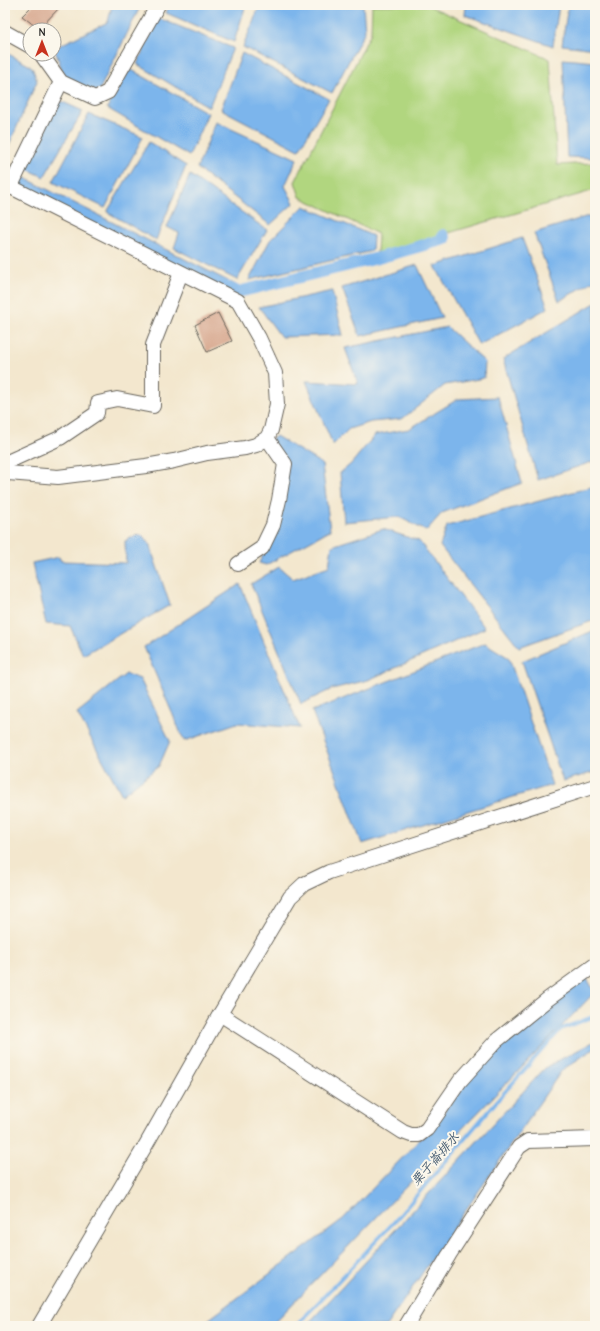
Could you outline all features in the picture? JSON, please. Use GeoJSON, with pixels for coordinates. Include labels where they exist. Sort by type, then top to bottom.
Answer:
{"type":"FeatureCollection","features":[{"type":"Feature","properties":{"kind":"street"},"geometry":{"type":"LineString","coordinates":[[47,62],[61,82],[95,98],[108,92],[158,5]]}},
{"type":"Feature","properties":{"kind":"street"},"geometry":{"type":"LineString","coordinates":[[5,32],[22,42]]}},
{"type":"Feature","properties":{"kind":"street"},"geometry":{"type":"LineString","coordinates":[[5,474],[58,477],[146,466],[207,453],[245,448],[256,445],[267,438],[271,430],[277,404],[275,373],[259,338],[238,301],[181,273],[12,180],[61,82]]}},
{"type":"Feature","properties":{"kind":"street"},"geometry":{"type":"LineString","coordinates":[[5,463],[60,438],[97,413],[98,403],[117,399],[153,406],[153,345],[181,273]]}},
{"type":"Feature","properties":{"kind":"street"},"geometry":{"type":"LineString","coordinates":[[238,564],[262,548],[273,525],[279,500],[285,464],[267,438]]}},
{"type":"Feature","properties":{"kind":"street"},"geometry":{"type":"LineString","coordinates":[[39,1326],[147,1143],[220,1014],[290,897],[304,884],[329,872],[595,786]]}},
{"type":"Feature","properties":{"kind":"street"},"geometry":{"type":"LineString","coordinates":[[220,1014],[403,1132],[411,1135],[419,1134],[427,1129],[460,1081],[496,1041],[595,965]]}},
{"type":"Feature","properties":{"kind":"street"},"geometry":{"type":"LineString","coordinates":[[406,1326],[449,1255],[519,1147],[528,1141],[595,1139]]}},
{"type":"Feature","properties":{"kind":"green space"},"geometry":{"type":"Polygon","coordinates":[[[372,5],[427,5],[550,59],[557,165],[595,163],[595,190],[377,254],[378,234],[300,197],[295,182],[371,33],[372,5]]]}},
{"type":"Feature","properties":{"kind":"water"},"geometry":{"type":"Polygon","coordinates":[[[112,5],[141,5],[96,97],[65,78],[59,62],[62,62],[62,44],[108,22],[112,5]]]}},
{"type":"Feature","properties":{"kind":"water"},"geometry":{"type":"Polygon","coordinates":[[[169,5],[246,5],[234,42],[166,13],[169,5]]]}},
{"type":"Feature","properties":{"kind":"water"},"geometry":{"type":"Polygon","coordinates":[[[269,5],[363,5],[365,31],[332,93],[243,47],[259,7],[269,5]]]}},
{"type":"Feature","properties":{"kind":"water"},"geometry":{"type":"Polygon","coordinates":[[[466,5],[559,5],[553,46],[465,15],[466,5]]]}},
{"type":"Feature","properties":{"kind":"water"},"geometry":{"type":"Polygon","coordinates":[[[568,5],[595,5],[595,49],[562,45],[568,5]]]}},
{"type":"Feature","properties":{"kind":"water"},"geometry":{"type":"Polygon","coordinates":[[[158,18],[233,48],[209,107],[137,64],[158,18]]]}},
{"type":"Feature","properties":{"kind":"water"},"geometry":{"type":"Polygon","coordinates":[[[5,52],[32,67],[37,81],[5,154],[5,52]]]}},
{"type":"Feature","properties":{"kind":"water"},"geometry":{"type":"Polygon","coordinates":[[[242,53],[329,99],[299,150],[221,109],[242,53]]]}},
{"type":"Feature","properties":{"kind":"water"},"geometry":{"type":"Polygon","coordinates":[[[563,59],[595,62],[595,158],[567,157],[563,59]]]}},
{"type":"Feature","properties":{"kind":"water"},"geometry":{"type":"Polygon","coordinates":[[[130,69],[208,113],[189,156],[107,108],[130,69]]]}},
{"type":"Feature","properties":{"kind":"water"},"geometry":{"type":"Polygon","coordinates":[[[56,99],[83,111],[44,177],[25,168],[56,99]]]}},
{"type":"Feature","properties":{"kind":"water"},"geometry":{"type":"Polygon","coordinates":[[[89,114],[143,137],[105,208],[53,182],[89,114]]]}},
{"type":"Feature","properties":{"kind":"water"},"geometry":{"type":"Polygon","coordinates":[[[216,122],[297,159],[285,186],[294,203],[270,225],[197,168],[216,122]]]}},
{"type":"Feature","properties":{"kind":"water"},"geometry":{"type":"Polygon","coordinates":[[[149,142],[186,166],[156,240],[107,212],[149,142]]]}},
{"type":"Feature","properties":{"kind":"water"},"geometry":{"type":"Polygon","coordinates":[[[5,170],[21,176],[236,285],[235,295],[5,181],[5,170]]]}},
{"type":"Feature","properties":{"kind":"water"},"geometry":{"type":"Polygon","coordinates":[[[190,175],[267,230],[237,280],[174,248],[179,233],[167,227],[190,175]]]}},
{"type":"Feature","properties":{"kind":"water"},"geometry":{"type":"Polygon","coordinates":[[[304,206],[373,236],[372,251],[249,280],[270,240],[304,206]]]}},
{"type":"Feature","properties":{"kind":"water"},"geometry":{"type":"Polygon","coordinates":[[[595,214],[595,280],[559,301],[534,233],[595,214]]]}},
{"type":"Feature","properties":{"kind":"water"},"geometry":{"type":"Polygon","coordinates":[[[522,238],[548,308],[479,345],[435,266],[522,238]]]}},
{"type":"Feature","properties":{"kind":"water"},"geometry":{"type":"Polygon","coordinates":[[[417,265],[442,318],[360,336],[342,288],[417,265]]]}},
{"type":"Feature","properties":{"kind":"water"},"geometry":{"type":"Polygon","coordinates":[[[332,291],[343,335],[281,337],[259,307],[332,291]]]}},
{"type":"Feature","properties":{"kind":"water"},"geometry":{"type":"Polygon","coordinates":[[[595,303],[595,461],[538,480],[503,359],[595,303]]]}},
{"type":"Feature","properties":{"kind":"water"},"geometry":{"type":"Polygon","coordinates":[[[447,327],[485,362],[484,378],[445,385],[402,419],[371,422],[349,429],[333,445],[306,381],[358,384],[345,348],[447,327]]]}},
{"type":"Feature","properties":{"kind":"water"},"geometry":{"type":"Polygon","coordinates":[[[498,397],[522,483],[442,513],[426,531],[399,517],[344,522],[340,473],[351,464],[375,435],[409,429],[458,399],[498,397]]]}},
{"type":"Feature","properties":{"kind":"water"},"geometry":{"type":"Polygon","coordinates":[[[276,436],[322,464],[330,530],[266,565],[259,563],[270,541],[284,473],[271,440],[276,436]]]}},
{"type":"Feature","properties":{"kind":"water"},"geometry":{"type":"Polygon","coordinates":[[[595,486],[595,620],[519,647],[440,546],[447,526],[595,486]]]}},
{"type":"Feature","properties":{"kind":"water"},"geometry":{"type":"Polygon","coordinates":[[[383,529],[419,541],[485,628],[368,680],[332,689],[301,704],[251,584],[279,567],[293,579],[329,566],[332,546],[383,529]]]}},
{"type":"Feature","properties":{"kind":"water"},"geometry":{"type":"Polygon","coordinates":[[[142,535],[149,543],[170,605],[83,655],[70,626],[46,624],[32,563],[59,557],[61,561],[126,563],[125,541],[135,536],[142,535]]]}},
{"type":"Feature","properties":{"kind":"water"},"geometry":{"type":"Polygon","coordinates":[[[240,584],[300,728],[237,723],[184,741],[144,647],[240,584]]]}},
{"type":"Feature","properties":{"kind":"water"},"geometry":{"type":"Polygon","coordinates":[[[595,630],[595,772],[563,781],[522,661],[595,630]]]}},
{"type":"Feature","properties":{"kind":"water"},"geometry":{"type":"Polygon","coordinates":[[[485,643],[509,658],[552,785],[362,844],[312,711],[485,643]]]}},
{"type":"Feature","properties":{"kind":"water"},"geometry":{"type":"Polygon","coordinates":[[[126,674],[140,679],[170,741],[159,766],[122,795],[77,713],[126,674]]]}},
{"type":"Feature","properties":{"kind":"water"},"geometry":{"type":"Polygon","coordinates":[[[586,977],[595,992],[271,1326],[200,1326],[343,1219],[433,1126],[475,1070],[523,1026],[586,977]]]}},
{"type":"Feature","properties":{"kind":"water"},"geometry":{"type":"Polygon","coordinates":[[[595,1041],[595,1048],[562,1070],[386,1326],[306,1326],[546,1067],[595,1041]]]}},
{"type":"Feature","properties":{"kind":"building"},"geometry":{"type":"Polygon","coordinates":[[[33,5],[62,5],[46,22],[30,22],[22,16],[33,5]]]}},
{"type":"Feature","properties":{"kind":"building"},"geometry":{"type":"Polygon","coordinates":[[[218,313],[232,341],[207,352],[195,325],[218,313]]]}},
{"type":"Feature","properties":{"kind":"waterway"},"geometry":{"type":"LineString","coordinates":[[220,284],[238,292],[378,258],[445,239],[443,235]]}},
{"type":"Feature","properties":{"kind":"waterway","name":"栗子崙排水"},"geometry":{"type":"LineString","coordinates":[[296,1326],[394,1222],[502,1095],[561,1029],[595,1016]]}}]}
